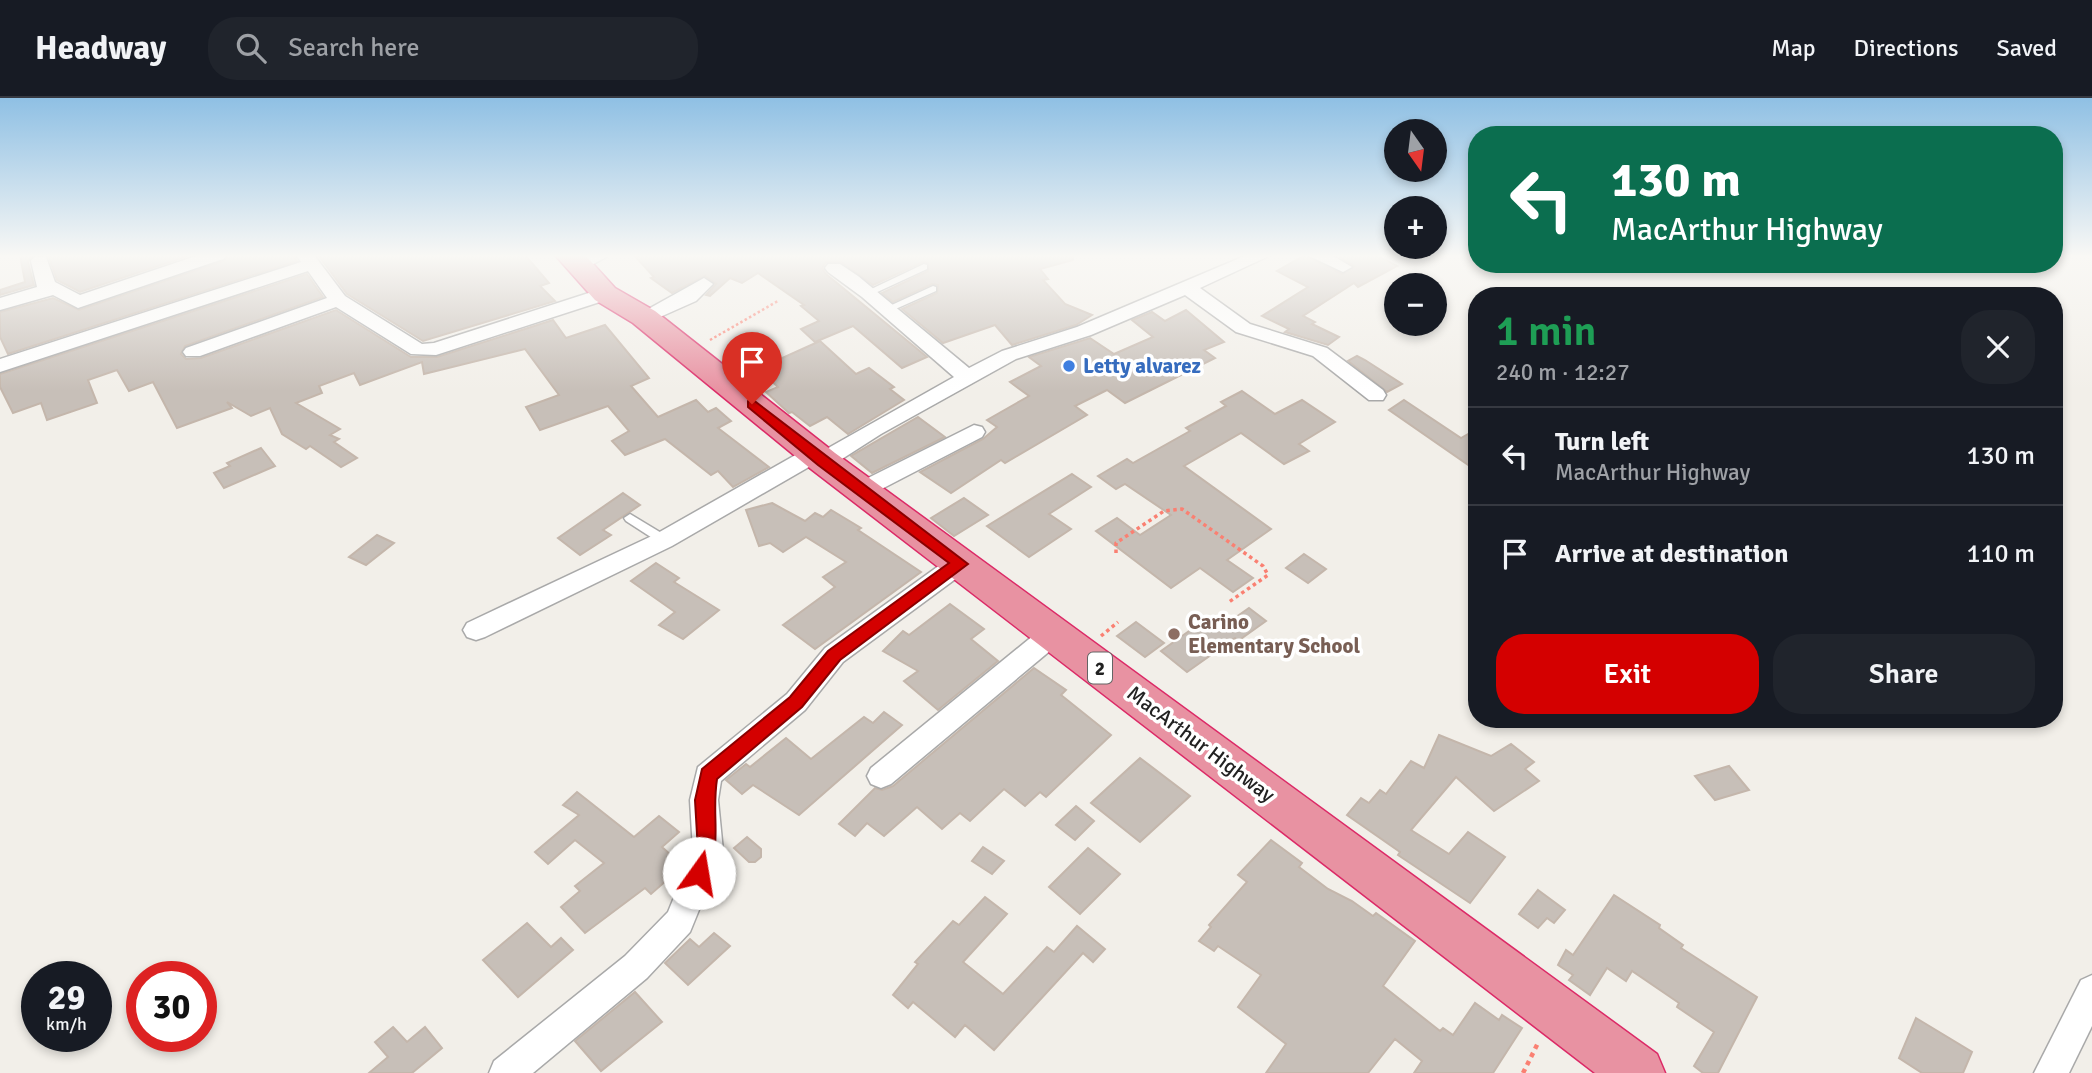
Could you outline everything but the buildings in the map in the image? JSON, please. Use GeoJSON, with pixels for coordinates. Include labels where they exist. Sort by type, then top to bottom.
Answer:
{"type":"FeatureCollection","features":[{"type":"Feature","properties":{"kind":"highway","name":"MacArthur Highway"},"geometry":{"type":"LineString","coordinates":[[626,300],[819,458],[1638,1073]]}},
{"type":"Feature","properties":{"kind":"street"},"geometry":{"type":"LineString","coordinates":[[0,366],[189,300]]}},
{"type":"Feature","properties":{"kind":"street"},"geometry":{"type":"LineString","coordinates":[[193,352],[334,300]]}},
{"type":"Feature","properties":{"kind":"street"},"geometry":{"type":"LineString","coordinates":[[340,300],[418,350],[425,351],[524,300]]}},
{"type":"Feature","properties":{"kind":"street"},"geometry":{"type":"LineString","coordinates":[[644,317],[683,300]]}},
{"type":"Feature","properties":{"kind":"street"},"geometry":{"type":"LineString","coordinates":[[879,300],[967,377]]}},
{"type":"Feature","properties":{"kind":"street"},"geometry":{"type":"LineString","coordinates":[[476,630],[664,540],[1009,355],[1084,331],[1158,300]]}},
{"type":"Feature","properties":{"kind":"street"},"geometry":{"type":"LineString","coordinates":[[1205,300],[1242,328],[1310,348],[1335,360],[1376,395]]}},
{"type":"Feature","properties":{"kind":"street"},"geometry":{"type":"LineString","coordinates":[[862,490],[974,432]]}},
{"type":"Feature","properties":{"kind":"street"},"geometry":{"type":"LineString","coordinates":[[506,1073],[636,967],[679,922],[708,851],[704,800],[708,775],[796,702],[834,655],[960,564]]}},
{"type":"Feature","properties":{"kind":"street"},"geometry":{"type":"LineString","coordinates":[[881,775],[1054,633]]}},
{"type":"Feature","properties":{"kind":"street"},"geometry":{"type":"LineString","coordinates":[[2051,1073],[2092,992]]}},
{"type":"Feature","properties":{"kind":"lane"},"geometry":{"type":"LineString","coordinates":[[888,309],[907,300]]}},
{"type":"Feature","properties":{"kind":"lane"},"geometry":{"type":"LineString","coordinates":[[630,518],[664,540]]}},
{"type":"Feature","properties":{"kind":"path"},"geometry":{"type":"LineString","coordinates":[[688,352],[778,301]]}},
{"type":"Feature","properties":{"kind":"path"},"geometry":{"type":"LineString","coordinates":[[1115,553],[1116,542],[1164,511],[1181,509],[1263,566],[1268,575],[1229,602]]}},
{"type":"Feature","properties":{"kind":"place","name":"Letty alvarez"},"geometry":{"type":"Point","coordinates":[1069,366]}},
{"type":"Feature","properties":{"kind":"place","name":"Carino Elementary School"},"geometry":{"type":"Point","coordinates":[1174,634]}},
{"type":"Feature","properties":{"kind":"route"},"geometry":{"type":"LineString","coordinates":[[699,873],[708,851],[704,800],[708,775],[796,702],[834,655],[960,564],[752,404]]}}]}
